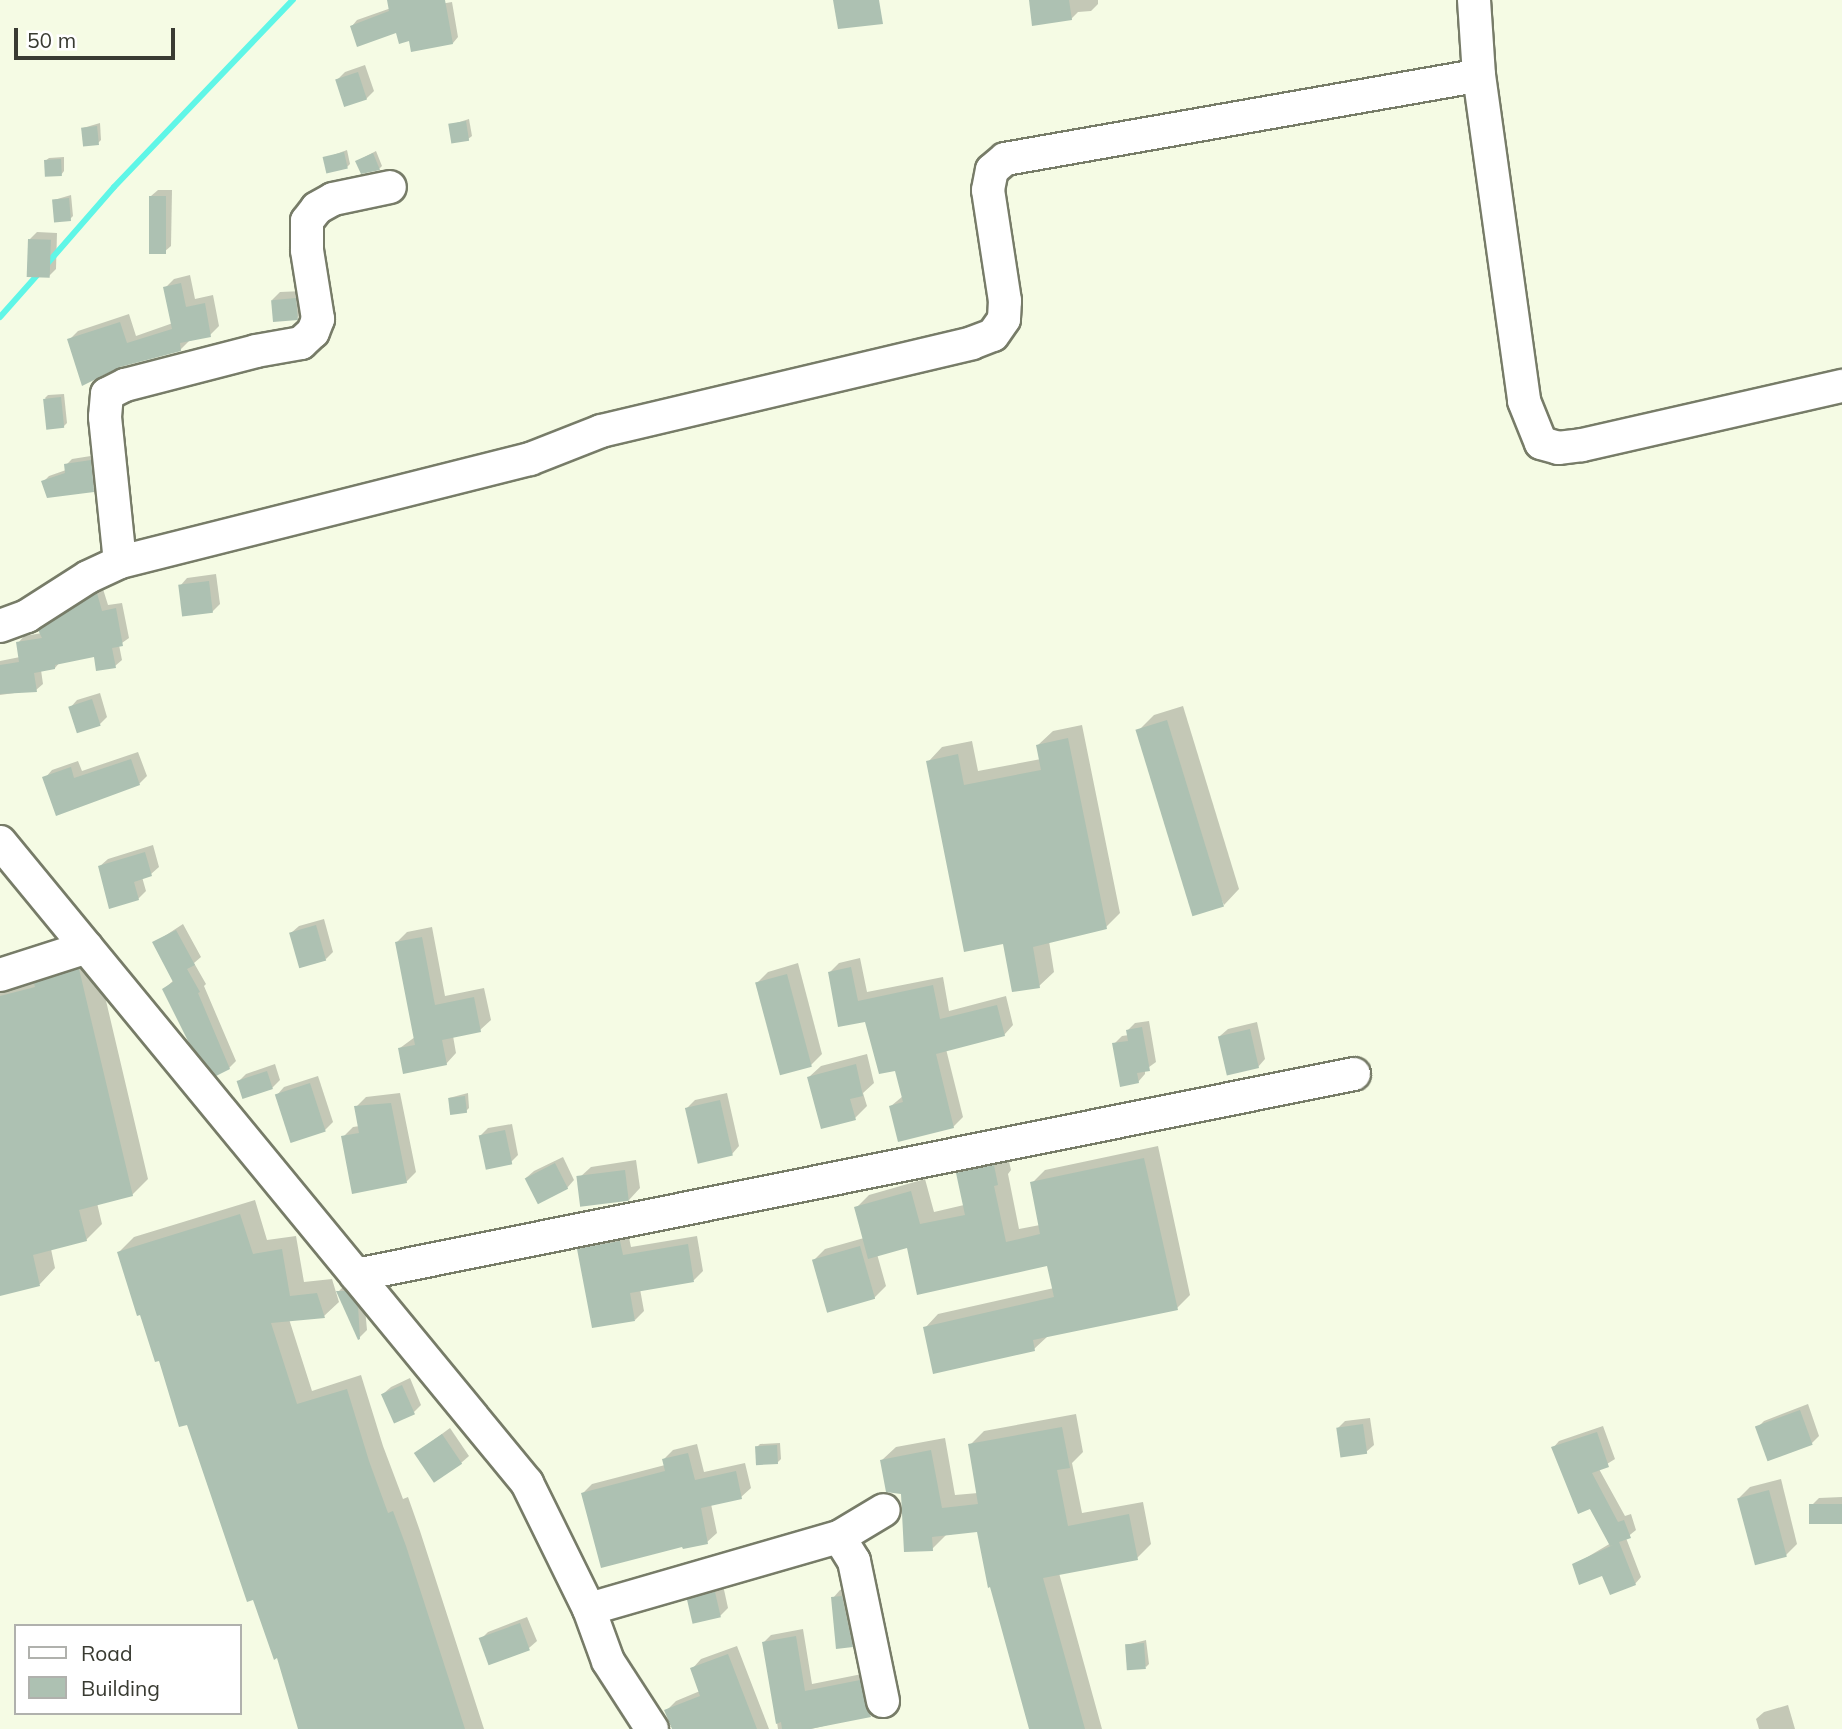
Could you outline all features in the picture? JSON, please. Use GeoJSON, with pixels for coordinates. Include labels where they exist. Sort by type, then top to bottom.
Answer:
{"type":"FeatureCollection","features":[{"type":"Feature","properties":{"kind":"street"},"geometry":{"type":"LineString","coordinates":[[1474,0],[1479,75],[1524,401],[1541,443],[1558,448],[1582,445],[1842,386]]}},
{"type":"Feature","properties":{"kind":"street"},"geometry":{"type":"LineString","coordinates":[[0,626],[26,616],[88,577],[121,562],[530,459],[601,432],[972,343],[993,335],[1004,319],[1005,301],[988,190],[992,170],[1005,159],[1479,75]]}},
{"type":"Feature","properties":{"kind":"street"},"geometry":{"type":"LineString","coordinates":[[121,562],[105,417],[107,394],[125,385],[256,351],[301,343],[313,332],[318,320],[307,250],[307,220],[317,208],[333,199],[390,187]]}},
{"type":"Feature","properties":{"kind":"street"},"geometry":{"type":"LineString","coordinates":[[0,842],[527,1483],[589,1609],[608,1661],[652,1729]]}},
{"type":"Feature","properties":{"kind":"street"},"geometry":{"type":"LineString","coordinates":[[0,975],[87,947]]}},
{"type":"Feature","properties":{"kind":"street"},"geometry":{"type":"LineString","coordinates":[[356,1275],[1354,1074]]}},
{"type":"Feature","properties":{"kind":"street"},"geometry":{"type":"LineString","coordinates":[[589,1609],[839,1537],[884,1510]]}},
{"type":"Feature","properties":{"kind":"street"},"geometry":{"type":"LineString","coordinates":[[839,1537],[854,1561],[883,1701]]}},
{"type":"Feature","properties":{"kind":"building"},"geometry":{"type":"Polygon","coordinates":[[[387,0],[445,0],[453,44],[411,52],[409,41],[399,44],[396,33],[357,47],[350,26],[389,11],[387,0]]]}},
{"type":"Feature","properties":{"kind":"building"},"geometry":{"type":"Polygon","coordinates":[[[833,0],[879,0],[883,24],[838,29],[833,0]]]}},
{"type":"Feature","properties":{"kind":"building"},"geometry":{"type":"Polygon","coordinates":[[[1029,0],[1069,0],[1072,20],[1032,26],[1029,0]]]}},
{"type":"Feature","properties":{"kind":"building"},"geometry":{"type":"Polygon","coordinates":[[[358,72],[367,100],[344,107],[335,79],[358,72]]]}},
{"type":"Feature","properties":{"kind":"building"},"geometry":{"type":"Polygon","coordinates":[[[466,121],[469,141],[451,144],[448,124],[466,121]]]}},
{"type":"Feature","properties":{"kind":"building"},"geometry":{"type":"Polygon","coordinates":[[[97,126],[99,145],[83,147],[81,128],[97,126]]]}},
{"type":"Feature","properties":{"kind":"building"},"geometry":{"type":"Polygon","coordinates":[[[344,152],[348,169],[326,174],[323,157],[344,152]]]}},
{"type":"Feature","properties":{"kind":"building"},"geometry":{"type":"Polygon","coordinates":[[[373,153],[380,170],[361,174],[355,161],[373,153]]]}},
{"type":"Feature","properties":{"kind":"building"},"geometry":{"type":"Polygon","coordinates":[[[61,159],[62,176],[45,177],[44,160],[61,159]]]}},
{"type":"Feature","properties":{"kind":"building"},"geometry":{"type":"Polygon","coordinates":[[[149,196],[166,196],[166,254],[149,254],[149,196]]]}},
{"type":"Feature","properties":{"kind":"building"},"geometry":{"type":"Polygon","coordinates":[[[69,198],[71,221],[54,222],[52,199],[69,198]]]}},
{"type":"Feature","properties":{"kind":"building"},"geometry":{"type":"Polygon","coordinates":[[[28,239],[51,240],[50,278],[27,277],[28,239]]]}},
{"type":"Feature","properties":{"kind":"building"},"geometry":{"type":"Polygon","coordinates":[[[181,283],[186,307],[205,303],[211,337],[180,343],[181,351],[120,367],[82,386],[67,339],[120,322],[127,343],[172,329],[163,287],[181,283]]]}},
{"type":"Feature","properties":{"kind":"building"},"geometry":{"type":"Polygon","coordinates":[[[296,298],[298,320],[273,322],[271,300],[296,298]]]}},
{"type":"Feature","properties":{"kind":"building"},"geometry":{"type":"Polygon","coordinates":[[[61,397],[64,428],[46,430],[43,399],[61,397]]]}},
{"type":"Feature","properties":{"kind":"building"},"geometry":{"type":"Polygon","coordinates":[[[91,460],[94,492],[47,498],[41,481],[65,473],[64,464],[91,460]]]}},
{"type":"Feature","properties":{"kind":"building"},"geometry":{"type":"Polygon","coordinates":[[[209,581],[213,613],[182,617],[178,585],[209,581]]]}},
{"type":"Feature","properties":{"kind":"building"},"geometry":{"type":"Polygon","coordinates":[[[97,593],[102,611],[116,608],[123,646],[112,648],[116,668],[96,671],[94,657],[55,665],[55,669],[34,673],[37,692],[0,694],[0,665],[19,662],[16,642],[42,638],[38,630],[97,593]]]}},
{"type":"Feature","properties":{"kind":"building"},"geometry":{"type":"Polygon","coordinates":[[[92,699],[101,726],[77,733],[68,707],[92,699]]]}},
{"type":"Feature","properties":{"kind":"building"},"geometry":{"type":"Polygon","coordinates":[[[1167,720],[1224,906],[1192,916],[1135,730],[1167,720]]]}},
{"type":"Feature","properties":{"kind":"building"},"geometry":{"type":"Polygon","coordinates":[[[1068,738],[1107,929],[1033,947],[1040,988],[1012,992],[1003,944],[964,952],[926,761],[958,754],[964,785],[1041,770],[1036,745],[1068,738]]]}},
{"type":"Feature","properties":{"kind":"building"},"geometry":{"type":"Polygon","coordinates":[[[131,759],[140,785],[56,816],[42,777],[71,767],[74,778],[131,759]]]}},
{"type":"Feature","properties":{"kind":"building"},"geometry":{"type":"Polygon","coordinates":[[[145,852],[152,876],[134,882],[139,900],[109,909],[98,866],[145,852]]]}},
{"type":"Feature","properties":{"kind":"building"},"geometry":{"type":"Polygon","coordinates":[[[316,925],[326,961],[299,968],[289,933],[316,925]]]}},
{"type":"Feature","properties":{"kind":"building"},"geometry":{"type":"Polygon","coordinates":[[[176,930],[195,965],[187,969],[200,992],[198,993],[230,1069],[216,1076],[189,1043],[162,989],[173,982],[152,942],[176,930]]]}},
{"type":"Feature","properties":{"kind":"building"},"geometry":{"type":"Polygon","coordinates":[[[422,937],[435,1005],[474,997],[481,1032],[442,1040],[447,1065],[403,1074],[398,1048],[415,1045],[395,942],[422,937]]]}},
{"type":"Feature","properties":{"kind":"building"},"geometry":{"type":"Polygon","coordinates":[[[851,967],[858,1001],[933,985],[940,1019],[997,1005],[1005,1036],[936,1054],[954,1128],[898,1142],[889,1106],[903,1102],[895,1071],[879,1074],[865,1022],[838,1027],[828,972],[851,967]]]}},
{"type":"Feature","properties":{"kind":"building"},"geometry":{"type":"Polygon","coordinates":[[[79,969],[133,1196],[79,1210],[87,1241],[33,1255],[40,1286],[0,1296],[0,996],[35,987],[34,983],[79,969]]]}},
{"type":"Feature","properties":{"kind":"building"},"geometry":{"type":"Polygon","coordinates":[[[787,974],[812,1067],[780,1075],[755,983],[787,974]]]}},
{"type":"Feature","properties":{"kind":"building"},"geometry":{"type":"Polygon","coordinates":[[[1142,1027],[1150,1071],[1137,1073],[1139,1083],[1120,1087],[1112,1043],[1128,1041],[1126,1030],[1142,1027]]]}},
{"type":"Feature","properties":{"kind":"building"},"geometry":{"type":"Polygon","coordinates":[[[1250,1029],[1259,1068],[1227,1075],[1218,1036],[1250,1029]]]}},
{"type":"Feature","properties":{"kind":"building"},"geometry":{"type":"Polygon","coordinates":[[[856,1064],[863,1096],[850,1099],[856,1120],[821,1129],[807,1077],[856,1064]]]}},
{"type":"Feature","properties":{"kind":"building"},"geometry":{"type":"Polygon","coordinates":[[[267,1071],[273,1089],[242,1099],[237,1081],[267,1071]]]}},
{"type":"Feature","properties":{"kind":"building"},"geometry":{"type":"Polygon","coordinates":[[[310,1083],[326,1132],[291,1143],[275,1094],[310,1083]]]}},
{"type":"Feature","properties":{"kind":"building"},"geometry":{"type":"Polygon","coordinates":[[[465,1096],[467,1113],[450,1115],[448,1098],[465,1096]]]}},
{"type":"Feature","properties":{"kind":"building"},"geometry":{"type":"Polygon","coordinates":[[[720,1100],[733,1156],[698,1164],[685,1108],[720,1100]]]}},
{"type":"Feature","properties":{"kind":"building"},"geometry":{"type":"Polygon","coordinates":[[[391,1103],[407,1183],[352,1194],[341,1136],[359,1133],[354,1106],[391,1103]]]}},
{"type":"Feature","properties":{"kind":"building"},"geometry":{"type":"Polygon","coordinates":[[[505,1130],[512,1164],[486,1170],[479,1136],[505,1130]]]}},
{"type":"Feature","properties":{"kind":"building"},"geometry":{"type":"Polygon","coordinates":[[[1144,1158],[1178,1310],[1033,1340],[1035,1351],[933,1374],[923,1327],[1054,1297],[1047,1266],[917,1295],[907,1248],[868,1259],[854,1207],[911,1191],[920,1224],[965,1215],[956,1173],[994,1165],[998,1185],[994,1186],[1006,1242],[1040,1234],[1030,1182],[1144,1158]]]}},
{"type":"Feature","properties":{"kind":"building"},"geometry":{"type":"Polygon","coordinates":[[[555,1163],[568,1189],[538,1204],[525,1178],[555,1163]]]}},
{"type":"Feature","properties":{"kind":"building"},"geometry":{"type":"Polygon","coordinates":[[[625,1170],[629,1201],[580,1207],[576,1176],[625,1170]]]}},
{"type":"Feature","properties":{"kind":"building"},"geometry":{"type":"Polygon","coordinates":[[[240,1214],[253,1254],[282,1249],[290,1296],[317,1293],[325,1318],[271,1323],[297,1404],[347,1389],[388,1513],[393,1511],[406,1546],[465,1729],[298,1729],[277,1658],[274,1660],[253,1600],[247,1602],[187,1425],[179,1427],[159,1361],[155,1362],[140,1315],[137,1316],[117,1252],[240,1214]]]}},
{"type":"Feature","properties":{"kind":"building"},"geometry":{"type":"Polygon","coordinates":[[[620,1241],[623,1255],[688,1244],[694,1282],[630,1293],[635,1321],[592,1328],[577,1249],[620,1241]]]}},
{"type":"Feature","properties":{"kind":"building"},"geometry":{"type":"Polygon","coordinates":[[[860,1246],[875,1299],[827,1313],[812,1260],[860,1246]]]}},
{"type":"Feature","properties":{"kind":"building"},"geometry":{"type":"Polygon","coordinates":[[[336,1291],[345,1291],[358,1306],[358,1340],[336,1291]]]}},
{"type":"Feature","properties":{"kind":"building"},"geometry":{"type":"Polygon","coordinates":[[[402,1385],[415,1414],[394,1424],[381,1394],[402,1385]]]}},
{"type":"Feature","properties":{"kind":"building"},"geometry":{"type":"Polygon","coordinates":[[[1800,1410],[1813,1445],[1768,1461],[1755,1426],[1800,1410]]]}},
{"type":"Feature","properties":{"kind":"building"},"geometry":{"type":"Polygon","coordinates":[[[1363,1424],[1367,1454],[1340,1457],[1336,1428],[1363,1424]]]}},
{"type":"Feature","properties":{"kind":"building"},"geometry":{"type":"Polygon","coordinates":[[[1062,1427],[1070,1468],[1057,1470],[1068,1526],[1129,1514],[1138,1560],[1043,1578],[1085,1729],[1029,1729],[990,1587],[988,1588],[977,1532],[932,1537],[933,1551],[904,1552],[901,1494],[886,1492],[880,1460],[931,1450],[942,1508],[978,1504],[968,1444],[1062,1427]]]}},
{"type":"Feature","properties":{"kind":"building"},"geometry":{"type":"Polygon","coordinates":[[[1597,1432],[1609,1467],[1592,1473],[1618,1522],[1624,1520],[1631,1538],[1619,1542],[1636,1585],[1610,1595],[1602,1576],[1579,1585],[1572,1564],[1613,1545],[1610,1546],[1590,1509],[1578,1514],[1551,1447],[1597,1432]]]}},
{"type":"Feature","properties":{"kind":"building"},"geometry":{"type":"Polygon","coordinates":[[[442,1434],[462,1464],[434,1483],[414,1453],[442,1434]]]}},
{"type":"Feature","properties":{"kind":"building"},"geometry":{"type":"Polygon","coordinates":[[[777,1445],[778,1464],[756,1465],[755,1446],[777,1445]]]}},
{"type":"Feature","properties":{"kind":"building"},"geometry":{"type":"Polygon","coordinates":[[[688,1453],[695,1480],[736,1471],[742,1499],[701,1508],[708,1544],[683,1549],[682,1547],[601,1568],[581,1493],[665,1471],[662,1459],[688,1453]]]}},
{"type":"Feature","properties":{"kind":"building"},"geometry":{"type":"Polygon","coordinates":[[[1769,1490],[1787,1557],[1755,1565],[1737,1499],[1769,1490]]]}},
{"type":"Feature","properties":{"kind":"building"},"geometry":{"type":"Polygon","coordinates":[[[1809,1504],[1842,1504],[1842,1524],[1809,1524],[1809,1504]]]}},
{"type":"Feature","properties":{"kind":"building"},"geometry":{"type":"Polygon","coordinates":[[[715,1592],[721,1617],[693,1624],[687,1599],[715,1592]]]}},
{"type":"Feature","properties":{"kind":"building"},"geometry":{"type":"Polygon","coordinates":[[[842,1596],[853,1647],[836,1649],[831,1597],[842,1596]]]}},
{"type":"Feature","properties":{"kind":"building"},"geometry":{"type":"Polygon","coordinates":[[[520,1623],[530,1650],[489,1665],[479,1638],[520,1623]]]}},
{"type":"Feature","properties":{"kind":"building"},"geometry":{"type":"Polygon","coordinates":[[[796,1636],[805,1691],[860,1680],[871,1717],[810,1729],[782,1729],[781,1722],[776,1724],[762,1642],[796,1636]]]}},
{"type":"Feature","properties":{"kind":"building"},"geometry":{"type":"Polygon","coordinates":[[[1144,1643],[1146,1669],[1127,1670],[1125,1644],[1144,1643]]]}},
{"type":"Feature","properties":{"kind":"building"},"geometry":{"type":"Polygon","coordinates":[[[728,1654],[757,1729],[672,1729],[664,1710],[700,1696],[690,1668],[728,1654]]]}},
{"type":"Feature","properties":{"kind":"waterway"},"geometry":{"type":"LineString","coordinates":[[46,265],[114,187],[293,0]]}},
{"type":"Feature","properties":{"kind":"waterway"},"geometry":{"type":"LineString","coordinates":[[0,317],[39,273]]}}]}
